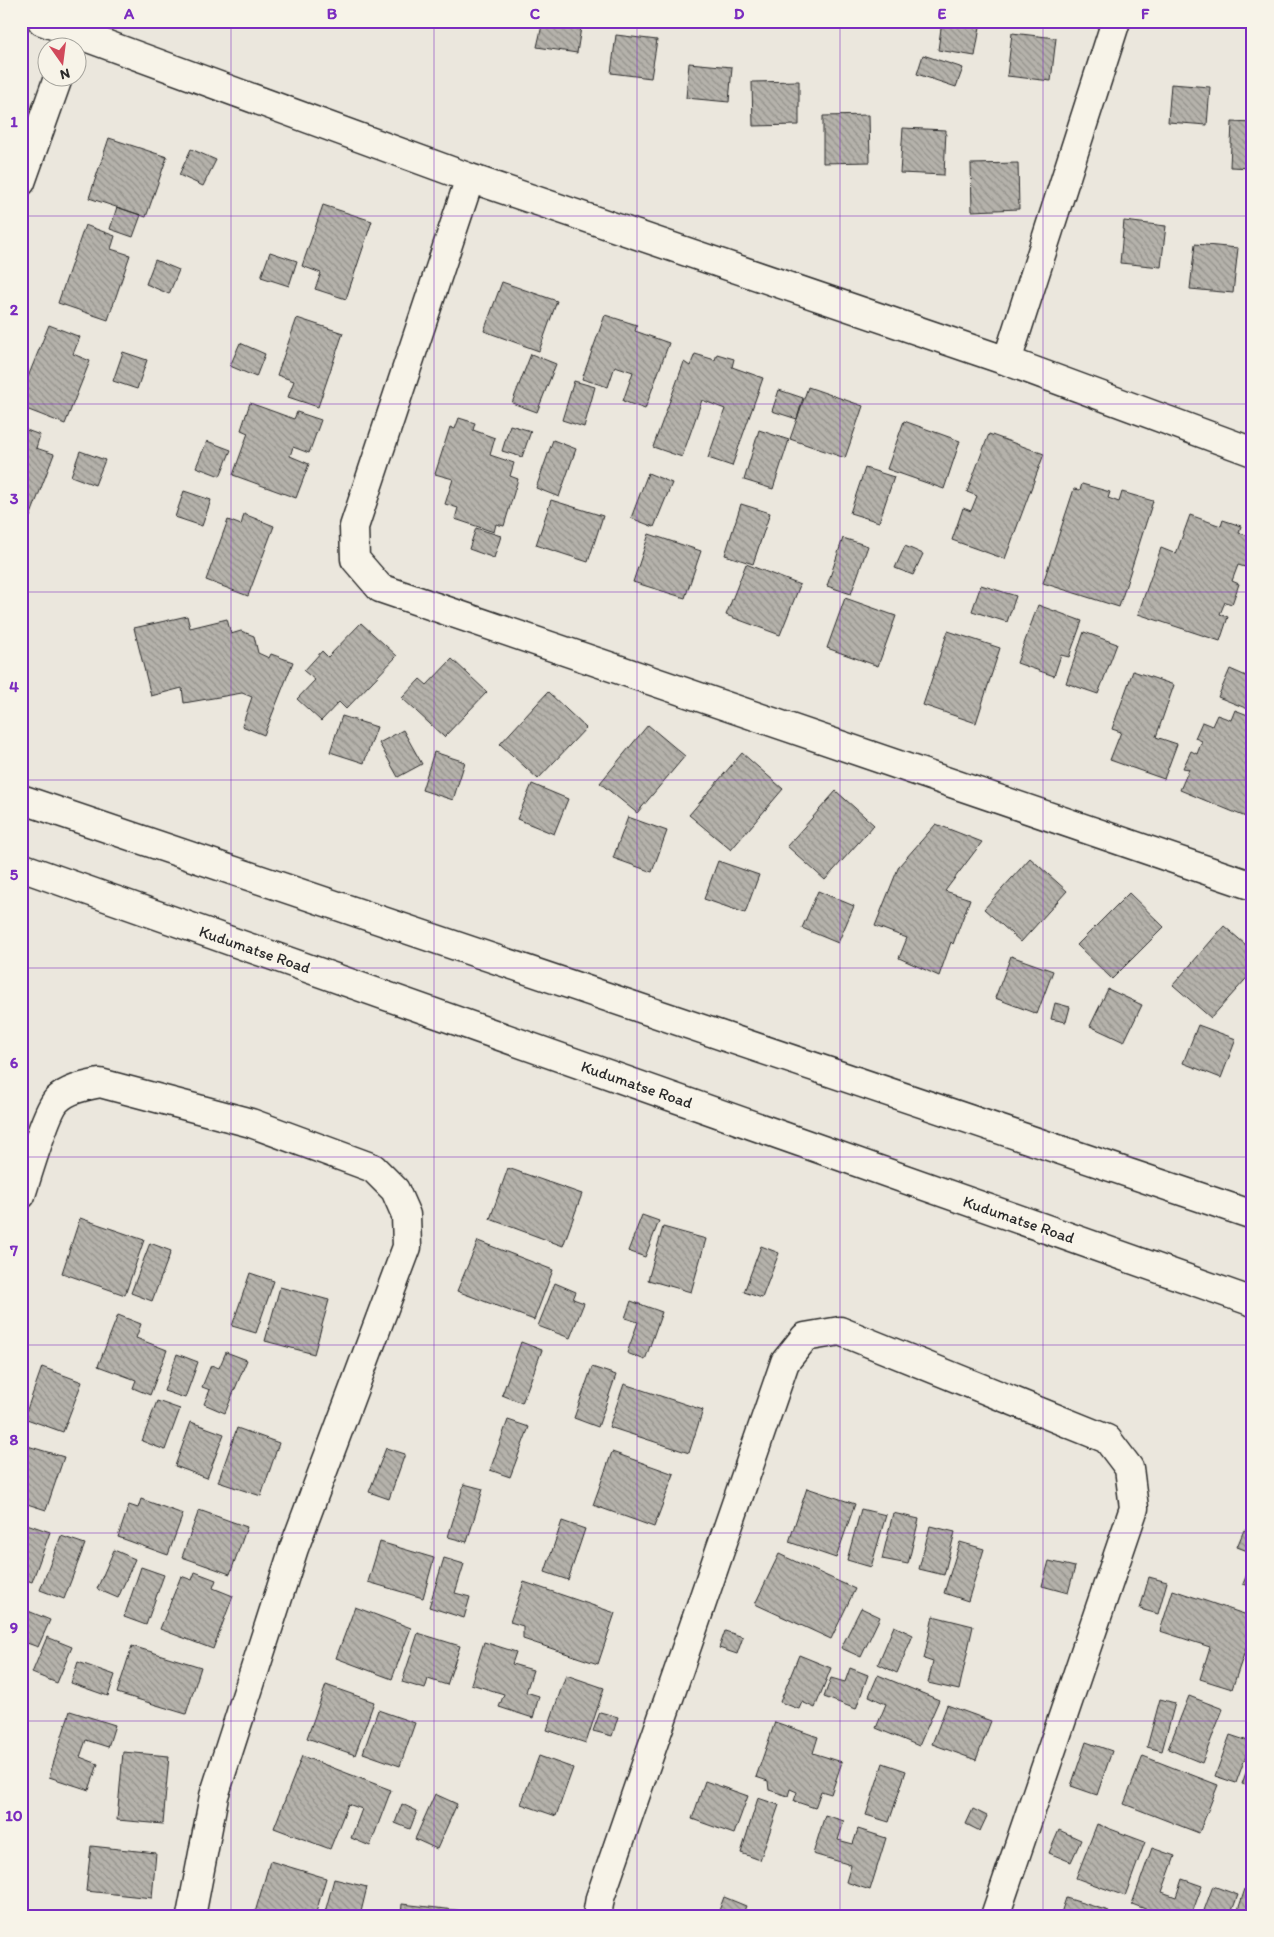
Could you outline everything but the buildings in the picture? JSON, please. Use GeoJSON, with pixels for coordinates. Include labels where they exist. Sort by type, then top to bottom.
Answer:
{"type":"FeatureCollection","features":[{"type":"Feature","properties":{"kind":"street"},"geometry":{"type":"LineString","coordinates":[[42,21],[68,38]]}},
{"type":"Feature","properties":{"kind":"street"},"geometry":{"type":"LineString","coordinates":[[1007,362],[1116,21]]}},
{"type":"Feature","properties":{"kind":"street"},"geometry":{"type":"LineString","coordinates":[[88,46],[1007,362],[1253,452]]}},
{"type":"Feature","properties":{"kind":"street"},"geometry":{"type":"LineString","coordinates":[[21,182],[54,88]]}},
{"type":"Feature","properties":{"kind":"street"},"geometry":{"type":"LineString","coordinates":[[470,178],[354,527],[354,559],[380,588],[1253,886]]}},
{"type":"Feature","properties":{"kind":"street"},"geometry":{"type":"LineString","coordinates":[[21,798],[1253,1215]]}},
{"type":"Feature","properties":{"kind":"street","name":"Kudumatse Road"},"geometry":{"type":"LineString","coordinates":[[21,867],[1253,1302]]}},
{"type":"Feature","properties":{"kind":"street"},"geometry":{"type":"LineString","coordinates":[[21,1195],[47,1120],[57,1100],[78,1088],[100,1083],[251,1123],[373,1168],[395,1190],[406,1215],[408,1247],[294,1548],[214,1796],[191,1916]]}},
{"type":"Feature","properties":{"kind":"street"},"geometry":{"type":"LineString","coordinates":[[597,1916],[600,1898],[784,1362],[806,1337],[840,1331],[1107,1439],[1130,1468],[1134,1508],[995,1916]]}}]}
